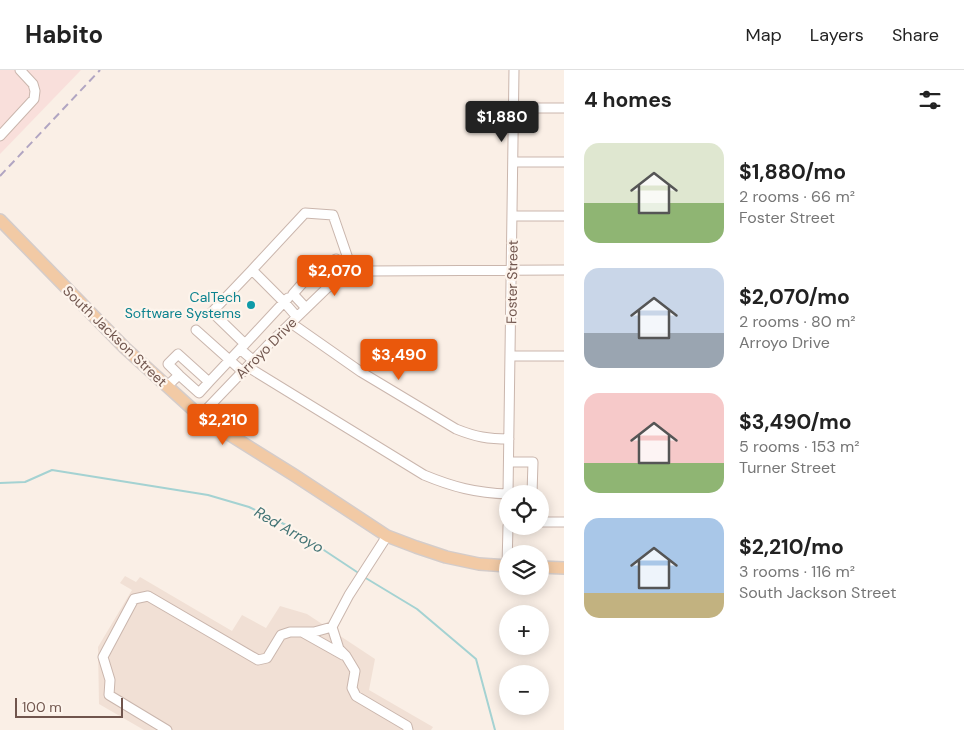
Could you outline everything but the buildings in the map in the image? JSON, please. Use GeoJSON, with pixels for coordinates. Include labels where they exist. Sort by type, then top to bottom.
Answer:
{"type":"FeatureCollection","features":[{"type":"Feature","properties":{"kind":"main road","name":"South Jackson Street"},"geometry":{"type":"LineString","coordinates":[[0,220],[125,348],[200,416],[387,536],[446,557],[479,564],[499,565]]}},
{"type":"Feature","properties":{"kind":"main road"},"geometry":{"type":"LineString","coordinates":[[549,567],[564,568]]}},
{"type":"Feature","properties":{"kind":"street"},"geometry":{"type":"LineString","coordinates":[[0,136],[34,99],[35,90],[33,84],[20,70]]}},
{"type":"Feature","properties":{"kind":"street","name":"Foster Street"},"geometry":{"type":"LineString","coordinates":[[508,485],[514,70]]}},
{"type":"Feature","properties":{"kind":"street"},"geometry":{"type":"LineString","coordinates":[[514,108],[564,108]]}},
{"type":"Feature","properties":{"kind":"street"},"geometry":{"type":"LineString","coordinates":[[513,162],[564,162]]}},
{"type":"Feature","properties":{"kind":"street"},"geometry":{"type":"LineString","coordinates":[[248,367],[243,346],[212,312],[305,213],[333,215],[353,273]]}},
{"type":"Feature","properties":{"kind":"street"},"geometry":{"type":"LineString","coordinates":[[513,216],[564,216]]}},
{"type":"Feature","properties":{"kind":"street"},"geometry":{"type":"LineString","coordinates":[[210,382],[178,354],[168,364],[199,392],[210,382],[293,294],[301,283],[327,263],[347,255]]}},
{"type":"Feature","properties":{"kind":"street"},"geometry":{"type":"LineString","coordinates":[[336,259],[343,277]]}},
{"type":"Feature","properties":{"kind":"street"},"geometry":{"type":"LineString","coordinates":[[252,270],[284,302],[294,320],[361,372],[456,429],[486,439],[509,439]]}},
{"type":"Feature","properties":{"kind":"street","name":"Arroyo Drive"},"geometry":{"type":"LineString","coordinates":[[200,416],[306,308],[327,288],[347,274],[367,270],[564,270]]}},
{"type":"Feature","properties":{"kind":"street"},"geometry":{"type":"LineString","coordinates":[[293,294],[306,308]]}},
{"type":"Feature","properties":{"kind":"street"},"geometry":{"type":"LineString","coordinates":[[196,330],[230,361],[248,367],[424,475],[444,484],[466,490],[499,494]]}},
{"type":"Feature","properties":{"kind":"street"},"geometry":{"type":"LineString","coordinates":[[254,334],[267,346]]}},
{"type":"Feature","properties":{"kind":"street"},"geometry":{"type":"LineString","coordinates":[[510,356],[564,356]]}},
{"type":"Feature","properties":{"kind":"street"},"geometry":{"type":"LineString","coordinates":[[167,386],[179,375]]}},
{"type":"Feature","properties":{"kind":"street"},"geometry":{"type":"LineString","coordinates":[[509,462],[533,462],[532,485]]}},
{"type":"Feature","properties":{"kind":"street"},"geometry":{"type":"LineString","coordinates":[[549,522],[564,522]]}},
{"type":"Feature","properties":{"kind":"street"},"geometry":{"type":"LineString","coordinates":[[387,536],[349,595],[332,628],[339,649],[346,656],[355,672],[352,688],[356,696],[407,726],[408,730]]}},
{"type":"Feature","properties":{"kind":"street"},"geometry":{"type":"LineString","coordinates":[[167,730],[109,695],[110,680],[103,658],[134,599],[148,596],[258,660],[267,658],[281,635],[290,632],[314,632],[332,628]]}},
{"type":"Feature","properties":{"kind":"street"},"geometry":{"type":"LineString","coordinates":[[302,632],[346,656]]}},
{"type":"Feature","properties":{"kind":"shaded area"},"geometry":{"type":"Polygon","coordinates":[[[0,70],[81,70],[0,154],[0,70]]]}},
{"type":"Feature","properties":{"kind":"shaded area"},"geometry":{"type":"Polygon","coordinates":[[[125,576],[136,582],[140,577],[232,631],[242,615],[266,628],[280,606],[307,614],[375,659],[369,690],[433,727],[431,730],[144,730],[99,704],[98,647],[132,590],[120,583],[125,576]]]}},
{"type":"Feature","properties":{"kind":"waterway","name":"Red Arroyo"},"geometry":{"type":"LineString","coordinates":[[0,483],[25,482],[52,470],[208,495],[249,507],[286,525],[360,574]]}},
{"type":"Feature","properties":{"kind":"waterway","name":"Red Arroyo"},"geometry":{"type":"LineString","coordinates":[[364,577],[417,609],[476,659],[495,730]]}},
{"type":"Feature","properties":{"kind":"railway"},"geometry":{"type":"LineString","coordinates":[[0,176],[100,70]]}},
{"type":"Feature","properties":{"kind":"place","name":"CalTech Software Systems"},"geometry":{"type":"Point","coordinates":[251,305]}}]}
